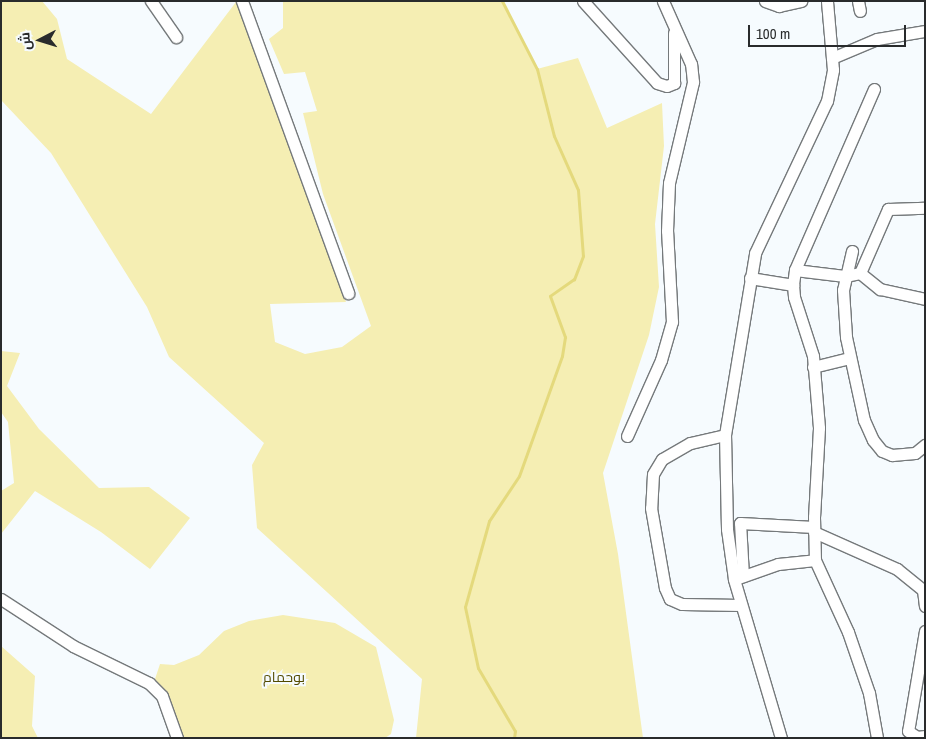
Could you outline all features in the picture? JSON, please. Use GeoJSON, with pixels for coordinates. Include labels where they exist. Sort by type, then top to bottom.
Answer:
{"type":"FeatureCollection","features":[{"type":"Feature","properties":{"kind":"street"},"geometry":{"type":"LineString","coordinates":[[151,1],[176,37]]}},
{"type":"Feature","properties":{"kind":"street"},"geometry":{"type":"LineString","coordinates":[[242,1],[348,293]]}},
{"type":"Feature","properties":{"kind":"street"},"geometry":{"type":"LineString","coordinates":[[582,1],[657,83],[667,86],[674,83],[674,29]]}},
{"type":"Feature","properties":{"kind":"street"},"geometry":{"type":"LineString","coordinates":[[627,436],[661,360],[672,322],[667,232],[669,183],[693,82],[692,64],[674,29],[663,1]]}},
{"type":"Feature","properties":{"kind":"street"},"geometry":{"type":"LineString","coordinates":[[765,1],[779,6],[801,1]]}},
{"type":"Feature","properties":{"kind":"street"},"geometry":{"type":"LineString","coordinates":[[738,577],[727,521],[725,436],[755,253],[826,101],[832,58],[827,1]]}},
{"type":"Feature","properties":{"kind":"street"},"geometry":{"type":"LineString","coordinates":[[832,58],[877,39],[925,31]]}},
{"type":"Feature","properties":{"kind":"street"},"geometry":{"type":"LineString","coordinates":[[874,89],[796,270],[793,285],[813,367],[820,428],[814,529],[815,560],[851,639],[869,694],[877,738]]}},
{"type":"Feature","properties":{"kind":"street"},"geometry":{"type":"LineString","coordinates":[[860,273],[888,209],[925,208]]}},
{"type":"Feature","properties":{"kind":"street"},"geometry":{"type":"LineString","coordinates":[[852,252],[845,276],[846,336],[849,358],[864,420],[882,451],[903,456],[925,445]]}},
{"type":"Feature","properties":{"kind":"street"},"geometry":{"type":"LineString","coordinates":[[796,270],[845,276],[860,273],[880,289],[925,299]]}},
{"type":"Feature","properties":{"kind":"street"},"geometry":{"type":"LineString","coordinates":[[750,278],[793,285]]}},
{"type":"Feature","properties":{"kind":"street"},"geometry":{"type":"LineString","coordinates":[[813,367],[849,358]]}},
{"type":"Feature","properties":{"kind":"street"},"geometry":{"type":"LineString","coordinates":[[725,436],[690,442],[662,459],[653,474],[651,508],[665,588],[670,599],[682,604],[740,604]]}},
{"type":"Feature","properties":{"kind":"street"},"geometry":{"type":"LineString","coordinates":[[727,521],[814,529],[897,569],[923,590],[925,606]]}},
{"type":"Feature","properties":{"kind":"street"},"geometry":{"type":"LineString","coordinates":[[740,523],[738,577],[740,604],[781,738]]}},
{"type":"Feature","properties":{"kind":"street"},"geometry":{"type":"LineString","coordinates":[[738,577],[778,564],[815,560]]}},
{"type":"Feature","properties":{"kind":"street"},"geometry":{"type":"LineString","coordinates":[[1,598],[73,646],[149,683],[162,696],[178,738]]}},
{"type":"Feature","properties":{"kind":"street"},"geometry":{"type":"LineString","coordinates":[[925,631],[908,731],[918,737],[925,736]]}},
{"type":"Feature","properties":{"kind":"green space"},"geometry":{"type":"Polygon","coordinates":[[[1,1],[42,1],[57,19],[67,59],[151,114],[236,2],[346,302],[270,304],[275,342],[305,354],[342,347],[371,326],[323,194],[303,113],[317,111],[305,72],[284,74],[269,39],[283,28],[283,1],[502,1],[537,69],[578,58],[607,128],[662,103],[664,146],[655,224],[659,287],[649,335],[603,473],[618,554],[643,738],[416,738],[422,679],[257,528],[252,465],[264,443],[169,357],[147,307],[51,153],[1,100],[1,1]]]}},
{"type":"Feature","properties":{"kind":"green space"},"geometry":{"type":"Polygon","coordinates":[[[1,351],[20,353],[7,386],[39,429],[99,488],[149,487],[190,518],[150,569],[101,532],[35,491],[1,534],[1,491],[14,483],[8,422],[1,412],[1,351]]]}},
{"type":"Feature","properties":{"kind":"green space","name":"بوحمام"},"geometry":{"type":"Polygon","coordinates":[[[283,615],[335,623],[376,647],[394,720],[391,734],[385,738],[181,738],[171,704],[155,679],[160,664],[174,665],[199,655],[224,631],[249,621],[283,615]]]}},
{"type":"Feature","properties":{"kind":"green space"},"geometry":{"type":"Polygon","coordinates":[[[1,646],[35,676],[32,726],[38,738],[1,738],[1,646]]]}},
{"type":"Feature","properties":{"kind":"waterway"},"geometry":{"type":"LineString","coordinates":[[502,1],[537,69],[554,136],[578,190],[583,256],[574,279],[550,296],[565,337],[562,356],[519,476],[489,521],[465,607],[478,668],[515,731],[514,738]]}}]}
